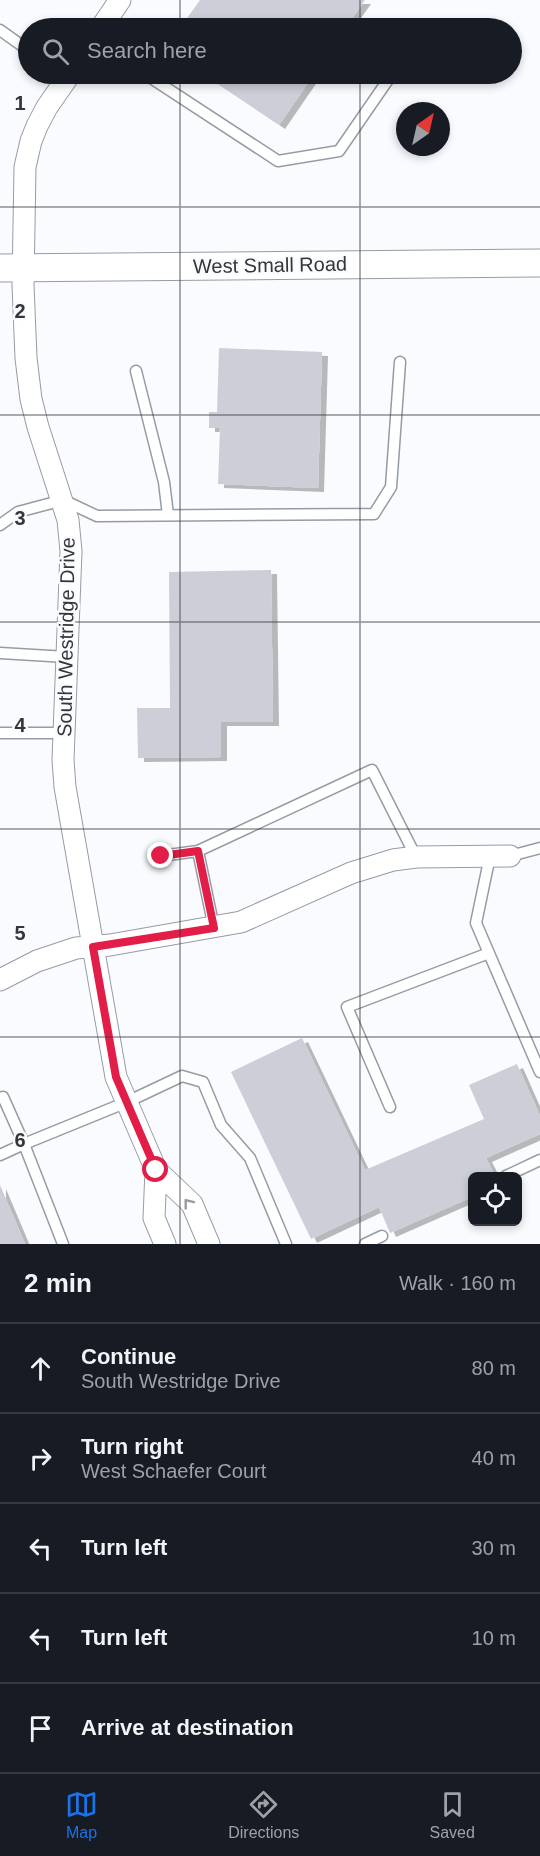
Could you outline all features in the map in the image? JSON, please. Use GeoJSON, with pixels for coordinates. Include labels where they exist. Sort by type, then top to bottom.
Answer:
{"type":"FeatureCollection","features":[{"type":"Feature","properties":{"kind":"street"},"geometry":{"type":"LineString","coordinates":[[108,18],[120,0]]}},
{"type":"Feature","properties":{"kind":"street","name":"South Westridge Drive"},"geometry":{"type":"LineString","coordinates":[[61,84],[31,141],[25,167],[12,268],[27,358],[31,399],[68,520],[71,551],[64,733],[65,787],[116,1077],[156,1170],[192,1204],[208,1244]]}},
{"type":"Feature","properties":{"kind":"street","name":"West Small Road"},"geometry":{"type":"LineString","coordinates":[[12,268],[540,263]]}},
{"type":"Feature","properties":{"kind":"street"},"geometry":{"type":"LineString","coordinates":[[0,980],[37,961],[76,948],[241,922],[351,873],[393,861],[416,857],[500,856]]}},
{"type":"Feature","properties":{"kind":"street","name":"South Westridge Drive"},"geometry":{"type":"LineString","coordinates":[[156,1170],[154,1218],[165,1244]]}},
{"type":"Feature","properties":{"kind":"lane"},"geometry":{"type":"LineString","coordinates":[[0,30],[18,43]]}},
{"type":"Feature","properties":{"kind":"lane"},"geometry":{"type":"LineString","coordinates":[[160,84],[278,160],[339,151],[385,84]]}},
{"type":"Feature","properties":{"kind":"lane"},"geometry":{"type":"LineString","coordinates":[[0,525],[18,512],[63,500],[97,516],[374,514],[391,487],[400,362]]}},
{"type":"Feature","properties":{"kind":"lane"},"geometry":{"type":"LineString","coordinates":[[136,371],[164,482],[168,515]]}},
{"type":"Feature","properties":{"kind":"lane"},"geometry":{"type":"LineString","coordinates":[[0,653],[67,657]]}},
{"type":"Feature","properties":{"kind":"lane"},"geometry":{"type":"LineString","coordinates":[[0,734],[64,733]]}},
{"type":"Feature","properties":{"kind":"lane"},"geometry":{"type":"LineString","coordinates":[[161,856],[198,851],[372,770],[416,857]]}},
{"type":"Feature","properties":{"kind":"lane"},"geometry":{"type":"LineString","coordinates":[[540,848],[500,856],[476,923],[540,1072]]}},
{"type":"Feature","properties":{"kind":"lane"},"geometry":{"type":"LineString","coordinates":[[198,851],[214,928]]}},
{"type":"Feature","properties":{"kind":"lane"},"geometry":{"type":"LineString","coordinates":[[390,1107],[347,1007],[489,953]]}},
{"type":"Feature","properties":{"kind":"lane"},"geometry":{"type":"LineString","coordinates":[[0,1155],[127,1102],[182,1076],[203,1082],[221,1125],[250,1158],[286,1244]]}},
{"type":"Feature","properties":{"kind":"lane"},"geometry":{"type":"LineString","coordinates":[[1,1095],[24,1144],[63,1244]]}},
{"type":"Feature","properties":{"kind":"lane"},"geometry":{"type":"LineString","coordinates":[[515,1172],[540,1160]]}},
{"type":"Feature","properties":{"kind":"lane"},"geometry":{"type":"LineString","coordinates":[[365,1244],[382,1236]]}},
{"type":"Feature","properties":{"kind":"building"},"geometry":{"type":"Polygon","coordinates":[[[200,0],[365,0],[352,18],[187,18],[200,0]]]}},
{"type":"Feature","properties":{"kind":"building"},"geometry":{"type":"Polygon","coordinates":[[[218,84],[307,84],[279,125],[218,84]]]}},
{"type":"Feature","properties":{"kind":"building"},"geometry":{"type":"Polygon","coordinates":[[[219,348],[322,352],[318,488],[218,484],[220,428],[209,428],[209,412],[217,412],[219,348]]]}},
{"type":"Feature","properties":{"kind":"building"},"geometry":{"type":"Polygon","coordinates":[[[271,570],[273,722],[221,722],[221,757],[138,758],[137,708],[170,708],[169,572],[271,570]]]}},
{"type":"Feature","properties":{"kind":"building"},"geometry":{"type":"Polygon","coordinates":[[[302,1038],[365,1170],[484,1119],[469,1085],[517,1064],[540,1116],[540,1134],[486,1158],[493,1172],[468,1172],[468,1199],[390,1233],[379,1207],[311,1239],[231,1072],[302,1038]]]}},
{"type":"Feature","properties":{"kind":"building"},"geometry":{"type":"Polygon","coordinates":[[[0,1185],[25,1244],[0,1244],[0,1185]]]}},
{"type":"Feature","properties":{"kind":"route"},"geometry":{"type":"LineString","coordinates":[[156,1170],[116,1077],[93,947],[214,928],[198,851],[161,856]]}}]}
